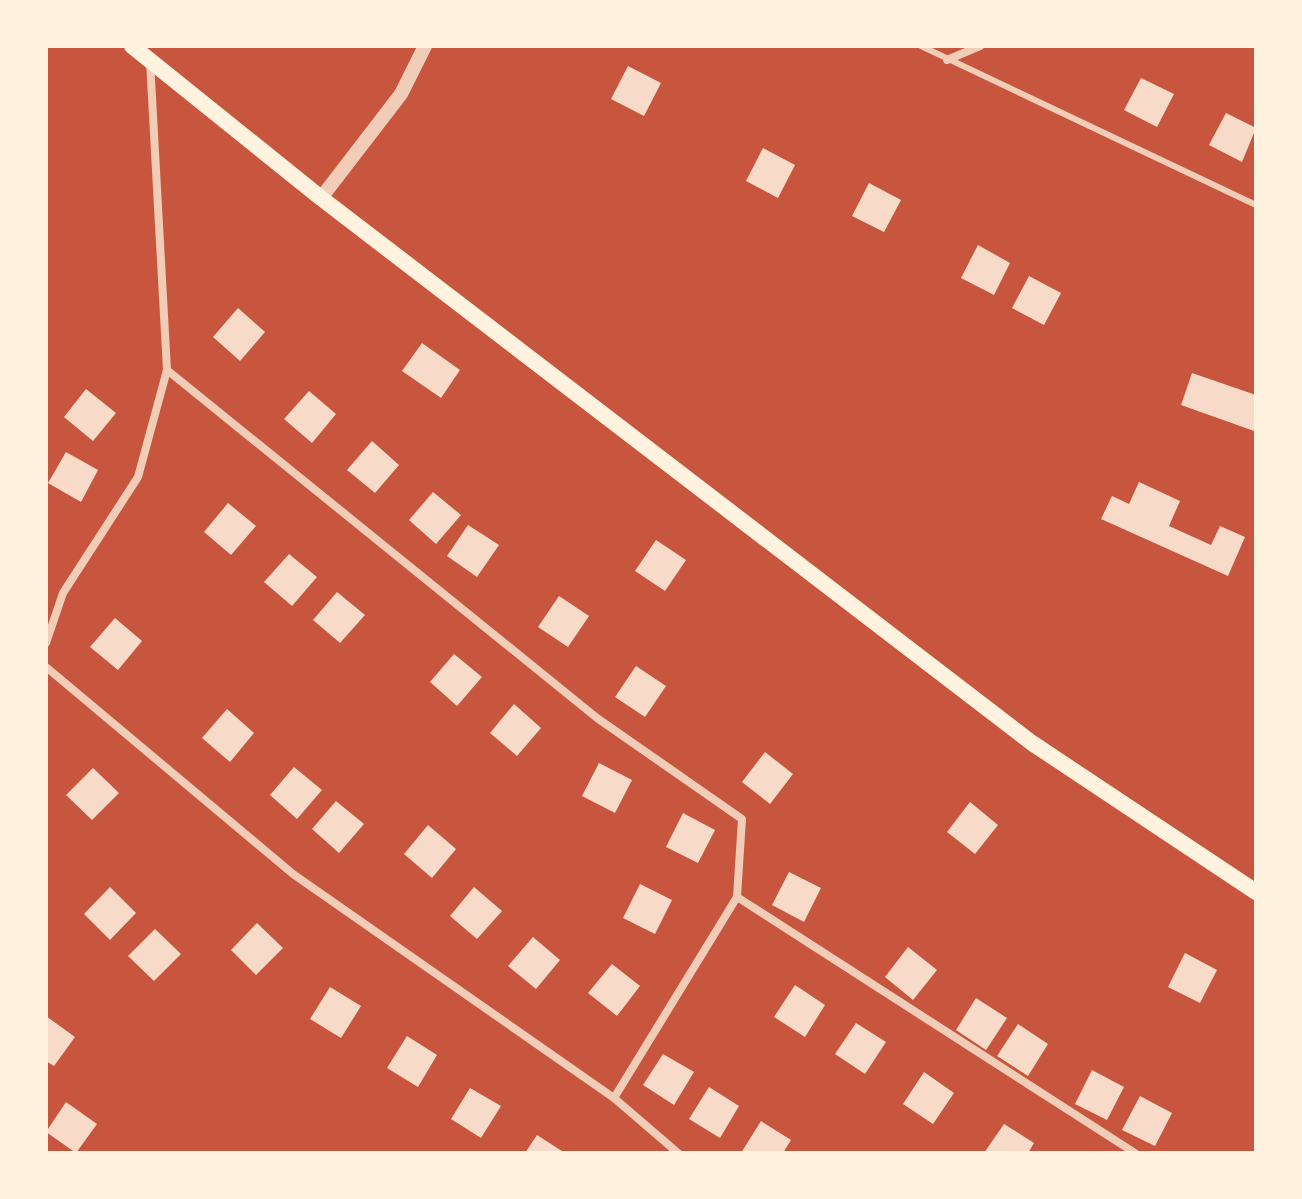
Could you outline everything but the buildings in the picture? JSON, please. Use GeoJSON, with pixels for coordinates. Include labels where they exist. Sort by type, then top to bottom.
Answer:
{"type":"FeatureCollection","features":[{"type":"Feature","properties":{"kind":"main road"},"geometry":{"type":"LineString","coordinates":[[132,46],[321,198],[1032,743],[1256,892]]}},
{"type":"Feature","properties":{"kind":"street"},"geometry":{"type":"LineString","coordinates":[[321,198],[401,94],[425,46]]}},
{"type":"Feature","properties":{"kind":"street"},"geometry":{"type":"LineString","coordinates":[[947,60],[980,46]]}},
{"type":"Feature","properties":{"kind":"street"},"geometry":{"type":"LineString","coordinates":[[46,643],[63,593],[138,477],[167,370],[150,61]]}},
{"type":"Feature","properties":{"kind":"street"},"geometry":{"type":"LineString","coordinates":[[167,370],[597,718],[742,819],[737,897],[614,1098]]}},
{"type":"Feature","properties":{"kind":"street"},"geometry":{"type":"LineString","coordinates":[[46,667],[293,874],[614,1098],[678,1153]]}},
{"type":"Feature","properties":{"kind":"street"},"geometry":{"type":"LineString","coordinates":[[737,897],[1135,1153]]}},
{"type":"Feature","properties":{"kind":"lane"},"geometry":{"type":"LineString","coordinates":[[921,46],[1256,205]]}}]}
